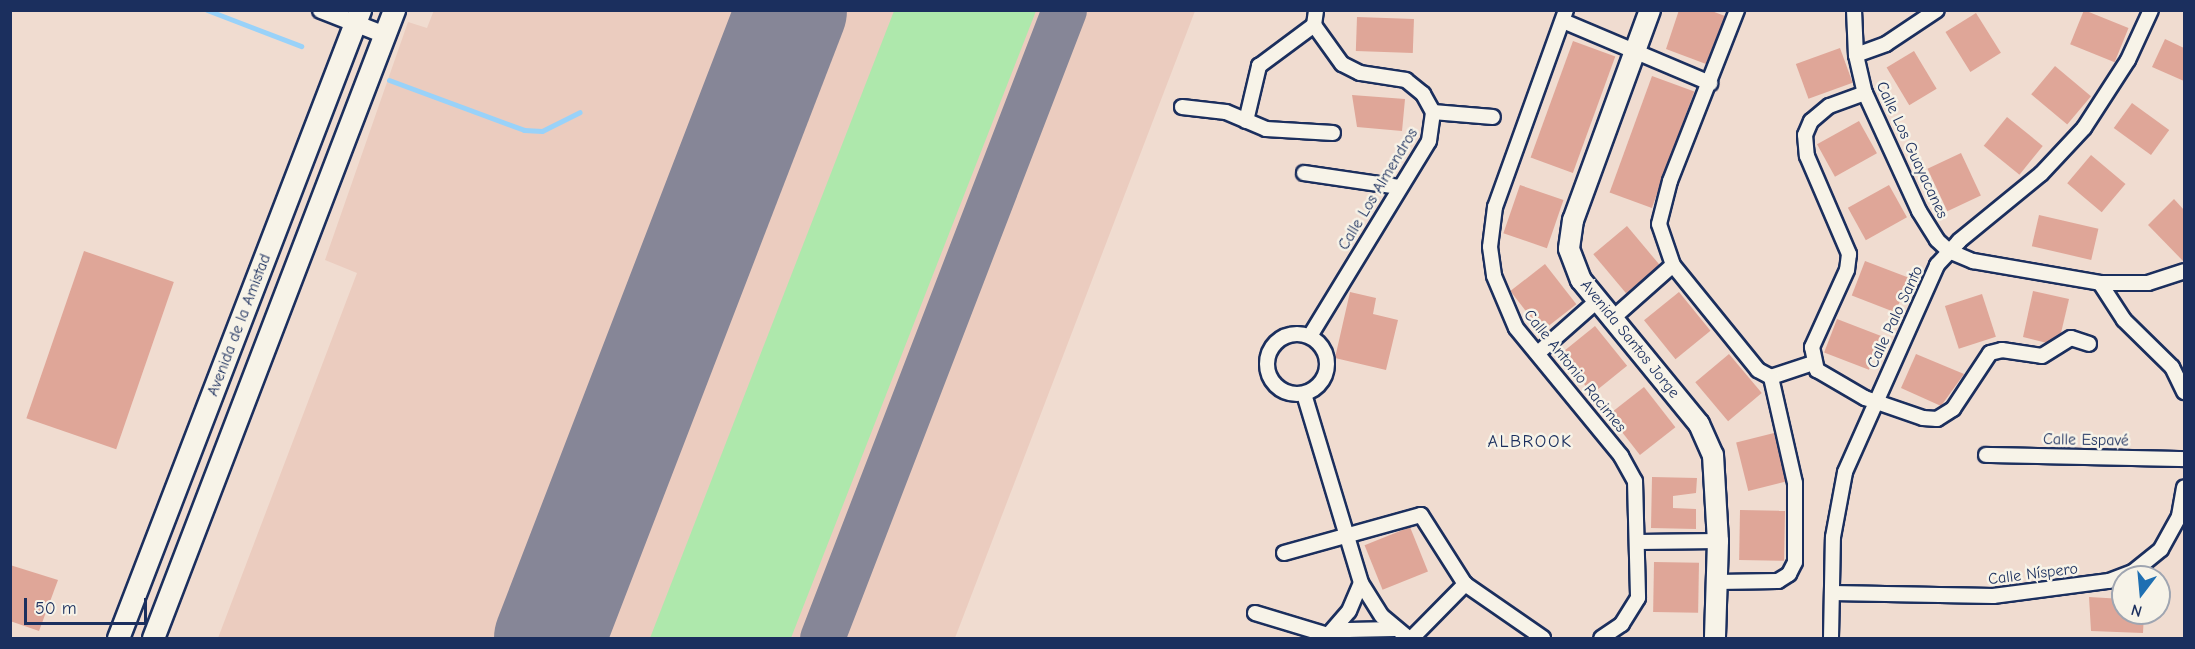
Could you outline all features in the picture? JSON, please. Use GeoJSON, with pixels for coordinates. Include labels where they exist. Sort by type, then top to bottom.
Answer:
{"type":"FeatureCollection","features":[{"type":"Feature","properties":{"kind":"main road","name":"Avenida de la Amistad"},"geometry":{"type":"LineString","coordinates":[[153,639],[394,10]]}},
{"type":"Feature","properties":{"kind":"main road","name":"Avenida Santos Jorge"},"geometry":{"type":"LineString","coordinates":[[1650,10],[1570,232],[1574,267],[1612,319],[1706,436],[1717,476],[1715,639]]}},
{"type":"Feature","properties":{"kind":"main road","name":"Avenida de la Amistad"},"geometry":{"type":"LineString","coordinates":[[118,639],[358,17]]}},
{"type":"Feature","properties":{"kind":"street"},"geometry":{"type":"LineString","coordinates":[[321,10],[358,17],[385,35]]}},
{"type":"Feature","properties":{"kind":"street"},"geometry":{"type":"LineString","coordinates":[[1316,10],[1314,25],[1342,64],[1360,73],[1406,80],[1423,94],[1433,112],[1493,117]]}},
{"type":"Feature","properties":{"kind":"street"},"geometry":{"type":"LineString","coordinates":[[1737,10],[1660,213],[1661,236],[1673,265],[1758,370],[1771,377],[1813,363]]}},
{"type":"Feature","properties":{"kind":"street","name":"Calle Los Guayacanes"},"geometry":{"type":"LineString","coordinates":[[1854,10],[1856,55],[1865,93],[1924,220],[1948,250],[1972,261],[2100,283],[2148,284],[2184,271]]}},
{"type":"Feature","properties":{"kind":"street"},"geometry":{"type":"LineString","coordinates":[[1856,55],[1886,44],[1937,10]]}},
{"type":"Feature","properties":{"kind":"street","name":"Calle Palo Santo"},"geometry":{"type":"LineString","coordinates":[[1831,639],[1833,537],[1840,494],[1874,402],[1937,265],[1948,250],[2041,174],[2084,128],[2128,60],[2151,10]]}},
{"type":"Feature","properties":{"kind":"street"},"geometry":{"type":"LineString","coordinates":[[1564,16],[1710,82]]}},
{"type":"Feature","properties":{"kind":"street","name":"Calle Antonio Racimes"},"geometry":{"type":"LineString","coordinates":[[1564,16],[1495,207],[1490,248],[1494,276],[1503,305],[1538,353],[1630,467],[1638,491],[1638,598],[1633,612],[1601,639]]}},
{"type":"Feature","properties":{"kind":"street"},"geometry":{"type":"LineString","coordinates":[[1246,121],[1258,66],[1314,25]]}},
{"type":"Feature","properties":{"kind":"street"},"geometry":{"type":"LineString","coordinates":[[1865,93],[1829,106],[1811,121],[1804,135],[1807,156],[1849,254],[1847,270],[1812,347],[1813,363],[1822,375],[1874,402],[1937,419],[1953,409],[1990,353],[2002,350],[2042,356],[2071,338],[2089,344]]}},
{"type":"Feature","properties":{"kind":"street"},"geometry":{"type":"LineString","coordinates":[[1182,107],[1226,112],[1266,129],[1333,133]]}},
{"type":"Feature","properties":{"kind":"street","name":"Calle Los Almendros"},"geometry":{"type":"LineString","coordinates":[[1310,336],[1429,141],[1433,112]]}},
{"type":"Feature","properties":{"kind":"street"},"geometry":{"type":"LineString","coordinates":[[1304,173],[1399,187]]}},
{"type":"Feature","properties":{"kind":"street"},"geometry":{"type":"LineString","coordinates":[[1612,319],[1673,265]]}},
{"type":"Feature","properties":{"kind":"street"},"geometry":{"type":"LineString","coordinates":[[2100,283],[2124,320],[2172,367],[2184,392]]}},
{"type":"Feature","properties":{"kind":"street"},"geometry":{"type":"LineString","coordinates":[[1538,353],[1598,301]]}},
{"type":"Feature","properties":{"kind":"street"},"geometry":{"type":"LineString","coordinates":[[1289,334],[1310,336],[1324,349],[1327,367],[1320,384],[1304,394],[1283,391],[1269,376],[1267,356],[1279,339],[1289,334]]}},
{"type":"Feature","properties":{"kind":"street"},"geometry":{"type":"LineString","coordinates":[[1717,582],[1779,581],[1790,574],[1795,562],[1795,483],[1771,377]]}},
{"type":"Feature","properties":{"kind":"street"},"geometry":{"type":"LineString","coordinates":[[1304,394],[1361,583],[1395,629],[1410,639],[1465,584]]}},
{"type":"Feature","properties":{"kind":"street","name":"Calle Espavé"},"geometry":{"type":"LineString","coordinates":[[1986,455],[2184,459]]}},
{"type":"Feature","properties":{"kind":"street","name":"Calle Níspero"},"geometry":{"type":"LineString","coordinates":[[1832,593],[1994,596],[2109,581],[2133,572],[2161,549],[2179,516],[2184,487]]}},
{"type":"Feature","properties":{"kind":"street"},"geometry":{"type":"LineString","coordinates":[[1284,552],[1347,533],[1421,515],[1465,584],[1543,639]]}},
{"type":"Feature","properties":{"kind":"street"},"geometry":{"type":"LineString","coordinates":[[1638,542],[1718,541]]}},
{"type":"Feature","properties":{"kind":"street"},"geometry":{"type":"LineString","coordinates":[[1325,637],[1349,611],[1361,583]]}},
{"type":"Feature","properties":{"kind":"street"},"geometry":{"type":"LineString","coordinates":[[1255,612],[1325,637],[1358,629],[1395,629]]}},
{"type":"Feature","properties":{"kind":"shaded area"},"geometry":{"type":"Polygon","coordinates":[[[434,10],[1195,11],[955,638],[218,638],[357,273],[325,260],[408,22],[427,28],[434,10]]]}},
{"type":"Feature","properties":{"kind":"green space"},"geometry":{"type":"Polygon","coordinates":[[[894,11],[1036,11],[791,638],[650,638],[894,11]]]}},
{"type":"Feature","properties":{"kind":"building"},"geometry":{"type":"Polygon","coordinates":[[[1679,10],[1709,10],[1725,16],[1706,64],[1666,49],[1679,10]]]}},
{"type":"Feature","properties":{"kind":"building"},"geometry":{"type":"Polygon","coordinates":[[[2084,10],[2129,28],[2115,62],[2070,44],[2084,10]]]}},
{"type":"Feature","properties":{"kind":"building"},"geometry":{"type":"Polygon","coordinates":[[[1976,13],[2001,53],[1970,72],[1945,32],[1976,13]]]}},
{"type":"Feature","properties":{"kind":"building"},"geometry":{"type":"Polygon","coordinates":[[[1357,17],[1414,19],[1413,53],[1356,51],[1357,17]]]}},
{"type":"Feature","properties":{"kind":"building"},"geometry":{"type":"Polygon","coordinates":[[[2165,39],[2184,48],[2184,81],[2152,67],[2165,39]]]}},
{"type":"Feature","properties":{"kind":"building"},"geometry":{"type":"Polygon","coordinates":[[[1573,41],[1615,56],[1573,173],[1531,158],[1573,41]]]}},
{"type":"Feature","properties":{"kind":"building"},"geometry":{"type":"Polygon","coordinates":[[[1840,48],[1853,83],[1808,99],[1796,64],[1840,48]]]}},
{"type":"Feature","properties":{"kind":"building"},"geometry":{"type":"Polygon","coordinates":[[[1914,51],[1937,89],[1909,105],[1887,67],[1914,51]]]}},
{"type":"Feature","properties":{"kind":"building"},"geometry":{"type":"Polygon","coordinates":[[[2055,66],[2091,96],[2067,125],[2031,94],[2055,66]]]}},
{"type":"Feature","properties":{"kind":"building"},"geometry":{"type":"Polygon","coordinates":[[[1652,76],[1694,91],[1652,208],[1610,193],[1652,76]]]}},
{"type":"Feature","properties":{"kind":"building"},"geometry":{"type":"Polygon","coordinates":[[[1352,95],[1405,99],[1402,131],[1357,127],[1352,95]]]}},
{"type":"Feature","properties":{"kind":"building"},"geometry":{"type":"Polygon","coordinates":[[[2132,103],[2169,130],[2151,155],[2114,128],[2132,103]]]}},
{"type":"Feature","properties":{"kind":"building"},"geometry":{"type":"Polygon","coordinates":[[[2007,117],[2043,146],[2019,175],[1984,146],[2007,117]]]}},
{"type":"Feature","properties":{"kind":"building"},"geometry":{"type":"Polygon","coordinates":[[[1859,121],[1877,153],[1835,177],[1817,144],[1859,121]]]}},
{"type":"Feature","properties":{"kind":"building"},"geometry":{"type":"Polygon","coordinates":[[[1961,153],[1981,196],[1947,211],[1927,169],[1961,153]]]}},
{"type":"Feature","properties":{"kind":"building"},"geometry":{"type":"Polygon","coordinates":[[[2091,155],[2125,184],[2102,212],[2067,183],[2091,155]]]}},
{"type":"Feature","properties":{"kind":"building"},"geometry":{"type":"Polygon","coordinates":[[[1520,185],[1563,200],[1547,248],[1503,233],[1520,185]]]}},
{"type":"Feature","properties":{"kind":"building"},"geometry":{"type":"Polygon","coordinates":[[[1889,185],[1907,217],[1866,240],[1848,208],[1889,185]]]}},
{"type":"Feature","properties":{"kind":"building"},"geometry":{"type":"Polygon","coordinates":[[[2174,199],[2184,210],[2184,262],[2148,225],[2174,199]]]}},
{"type":"Feature","properties":{"kind":"building"},"geometry":{"type":"Polygon","coordinates":[[[2039,215],[2098,229],[2091,260],[2032,246],[2039,215]]]}},
{"type":"Feature","properties":{"kind":"building"},"geometry":{"type":"Polygon","coordinates":[[[1627,226],[1660,265],[1626,293],[1593,254],[1627,226]]]}},
{"type":"Feature","properties":{"kind":"building"},"geometry":{"type":"Polygon","coordinates":[[[84,251],[174,282],[116,449],[26,418],[84,251]]]}},
{"type":"Feature","properties":{"kind":"building"},"geometry":{"type":"Polygon","coordinates":[[[1865,261],[1909,278],[1896,312],[1852,296],[1865,261]]]}},
{"type":"Feature","properties":{"kind":"building"},"geometry":{"type":"Polygon","coordinates":[[[1545,264],[1576,304],[1542,331],[1510,291],[1545,264]]]}},
{"type":"Feature","properties":{"kind":"building"},"geometry":{"type":"Polygon","coordinates":[[[2033,291],[2069,299],[2061,333],[2047,343],[2023,337],[2033,291]]]}},
{"type":"Feature","properties":{"kind":"building"},"geometry":{"type":"Polygon","coordinates":[[[1350,292],[1376,298],[1373,314],[1398,320],[1386,370],[1335,358],[1350,292]]]}},
{"type":"Feature","properties":{"kind":"building"},"geometry":{"type":"Polygon","coordinates":[[[1679,292],[1710,331],[1675,359],[1644,320],[1679,292]]]}},
{"type":"Feature","properties":{"kind":"building"},"geometry":{"type":"Polygon","coordinates":[[[1982,294],[1996,337],[1959,349],[1945,306],[1982,294]]]}},
{"type":"Feature","properties":{"kind":"building"},"geometry":{"type":"Polygon","coordinates":[[[1837,319],[1882,336],[1869,370],[1824,353],[1837,319]]]}},
{"type":"Feature","properties":{"kind":"building"},"geometry":{"type":"Polygon","coordinates":[[[1595,326],[1627,366],[1592,394],[1560,354],[1595,326]]]}},
{"type":"Feature","properties":{"kind":"building"},"geometry":{"type":"Polygon","coordinates":[[[1729,354],[1762,393],[1728,421],[1695,382],[1729,354]]]}},
{"type":"Feature","properties":{"kind":"building"},"geometry":{"type":"Polygon","coordinates":[[[1916,354],[1964,374],[1941,406],[1901,388],[1916,354]]]}},
{"type":"Feature","properties":{"kind":"building"},"geometry":{"type":"Polygon","coordinates":[[[1644,387],[1675,427],[1640,455],[1609,415],[1644,387]]]}},
{"type":"Feature","properties":{"kind":"building"},"geometry":{"type":"Polygon","coordinates":[[[1774,433],[1786,482],[1748,491],[1736,442],[1774,433]]]}},
{"type":"Feature","properties":{"kind":"building"},"geometry":{"type":"Polygon","coordinates":[[[1652,477],[1697,478],[1696,493],[1673,496],[1673,508],[1696,509],[1696,529],[1651,528],[1652,477]]]}},
{"type":"Feature","properties":{"kind":"building"},"geometry":{"type":"Polygon","coordinates":[[[1740,510],[1785,511],[1784,561],[1739,560],[1740,510]]]}},
{"type":"Feature","properties":{"kind":"building"},"geometry":{"type":"Polygon","coordinates":[[[1410,527],[1428,572],[1383,590],[1365,545],[1410,527]]]}},
{"type":"Feature","properties":{"kind":"building"},"geometry":{"type":"Polygon","coordinates":[[[1654,562],[1699,563],[1698,613],[1653,612],[1654,562]]]}},
{"type":"Feature","properties":{"kind":"building"},"geometry":{"type":"Polygon","coordinates":[[[10,565],[58,580],[39,631],[10,621],[10,565]]]}},
{"type":"Feature","properties":{"kind":"building"},"geometry":{"type":"Polygon","coordinates":[[[2089,597],[2111,598],[2111,625],[2143,625],[2143,633],[2091,631],[2089,597]]]}},
{"type":"Feature","properties":{"kind":"waterway"},"geometry":{"type":"LineString","coordinates":[[207,10],[301,46]]}},
{"type":"Feature","properties":{"kind":"waterway"},"geometry":{"type":"LineString","coordinates":[[389,80],[524,130],[542,131],[580,112]]}},
{"type":"Feature","properties":{"kind":"taxiway"},"geometry":{"type":"LineString","coordinates":[[822,638],[1064,10]]}},
{"type":"Feature","properties":{"kind":"runway"},"geometry":{"type":"LineString","coordinates":[[549,638],[791,10]]}},
{"type":"Feature","properties":{"kind":"district","name":"ALBROOK"},"geometry":{"type":"Point","coordinates":[1530,442]}}]}
